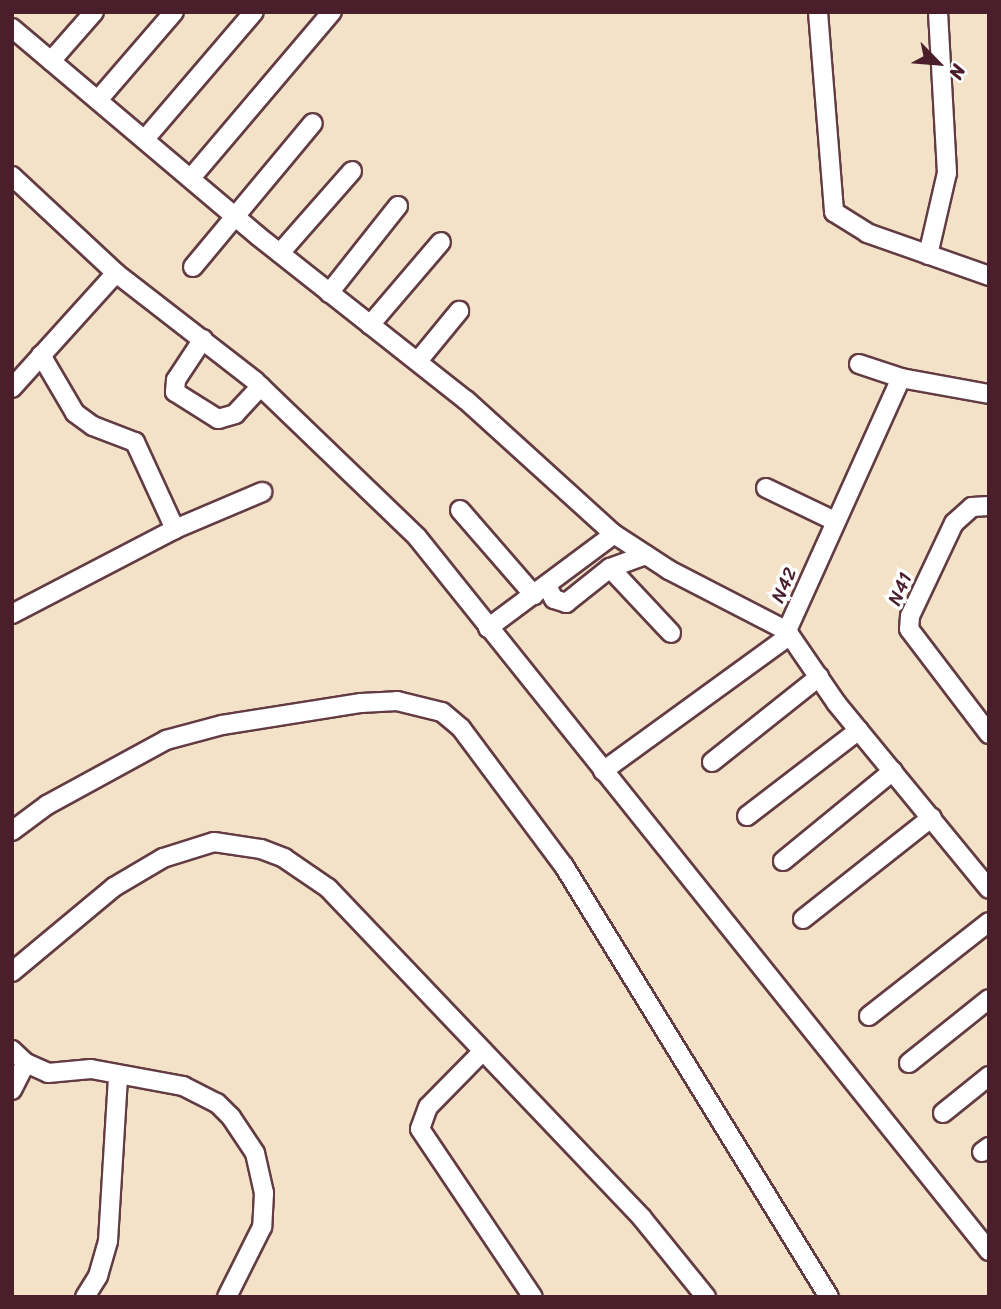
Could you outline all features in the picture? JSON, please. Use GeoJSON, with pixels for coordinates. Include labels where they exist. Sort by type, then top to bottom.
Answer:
{"type":"FeatureCollection","features":[{"type":"Feature","properties":{"kind":"street"},"geometry":{"type":"LineString","coordinates":[[51,61],[94,12]]}},
{"type":"Feature","properties":{"kind":"street"},"geometry":{"type":"LineString","coordinates":[[98,100],[174,12]]}},
{"type":"Feature","properties":{"kind":"street"},"geometry":{"type":"LineString","coordinates":[[145,139],[254,12]]}},
{"type":"Feature","properties":{"kind":"street"},"geometry":{"type":"LineString","coordinates":[[191,178],[332,12]]}},
{"type":"Feature","properties":{"kind":"street"},"geometry":{"type":"LineString","coordinates":[[818,12],[834,212],[851,226],[989,276]]}},
{"type":"Feature","properties":{"kind":"street"},"geometry":{"type":"LineString","coordinates":[[928,255],[947,173],[938,12]]}},
{"type":"Feature","properties":{"kind":"street"},"geometry":{"type":"LineString","coordinates":[[12,29],[280,253],[418,361],[614,534],[646,555],[788,633],[859,730],[989,889]]}},
{"type":"Feature","properties":{"kind":"street"},"geometry":{"type":"LineString","coordinates":[[193,267],[313,123]]}},
{"type":"Feature","properties":{"kind":"street"},"geometry":{"type":"LineString","coordinates":[[280,253],[352,171]]}},
{"type":"Feature","properties":{"kind":"street"},"geometry":{"type":"LineString","coordinates":[[12,176],[116,273],[261,386],[386,505],[989,1251]]}},
{"type":"Feature","properties":{"kind":"street"},"geometry":{"type":"LineString","coordinates":[[330,293],[398,206]]}},
{"type":"Feature","properties":{"kind":"street"},"geometry":{"type":"LineString","coordinates":[[370,325],[441,242]]}},
{"type":"Feature","properties":{"kind":"street"},"geometry":{"type":"LineString","coordinates":[[12,388],[116,273]]}},
{"type":"Feature","properties":{"kind":"street"},"geometry":{"type":"LineString","coordinates":[[418,361],[459,311]]}},
{"type":"Feature","properties":{"kind":"street"},"geometry":{"type":"LineString","coordinates":[[203,339],[176,380],[175,392],[218,419],[235,414],[261,386]]}},
{"type":"Feature","properties":{"kind":"street"},"geometry":{"type":"LineString","coordinates":[[41,355],[75,413],[93,426],[135,442],[175,528]]}},
{"type":"Feature","properties":{"kind":"street"},"geometry":{"type":"LineString","coordinates":[[859,364],[901,378],[989,394]]}},
{"type":"Feature","properties":{"kind":"street","name":"N42"},"geometry":{"type":"LineString","coordinates":[[788,633],[835,521],[901,378]]}},
{"type":"Feature","properties":{"kind":"street"},"geometry":{"type":"LineString","coordinates":[[766,488],[835,521]]}},
{"type":"Feature","properties":{"kind":"street"},"geometry":{"type":"LineString","coordinates":[[12,614],[175,528],[262,492]]}},
{"type":"Feature","properties":{"kind":"street","name":"N41"},"geometry":{"type":"LineString","coordinates":[[989,506],[972,507],[954,523],[910,616],[909,629],[989,734]]}},
{"type":"Feature","properties":{"kind":"street"},"geometry":{"type":"LineString","coordinates":[[460,510],[540,590],[566,603],[610,568],[646,555]]}},
{"type":"Feature","properties":{"kind":"street"},"geometry":{"type":"LineString","coordinates":[[488,628],[614,534]]}},
{"type":"Feature","properties":{"kind":"street"},"geometry":{"type":"LineString","coordinates":[[610,568],[671,633]]}},
{"type":"Feature","properties":{"kind":"street"},"geometry":{"type":"LineString","coordinates":[[603,771],[788,633]]}},
{"type":"Feature","properties":{"kind":"street"},"geometry":{"type":"LineString","coordinates":[[712,762],[819,677]]}},
{"type":"Feature","properties":{"kind":"street"},"geometry":{"type":"LineString","coordinates":[[12,831],[47,805],[166,740],[222,725],[361,703],[397,701],[442,712],[461,728],[577,887],[830,1297]]}},
{"type":"Feature","properties":{"kind":"street"},"geometry":{"type":"LineString","coordinates":[[747,816],[859,730]]}},
{"type":"Feature","properties":{"kind":"street"},"geometry":{"type":"LineString","coordinates":[[783,861],[893,771]]}},
{"type":"Feature","properties":{"kind":"street"},"geometry":{"type":"LineString","coordinates":[[803,919],[932,817]]}},
{"type":"Feature","properties":{"kind":"street"},"geometry":{"type":"LineString","coordinates":[[12,972],[114,887],[163,858],[215,842],[238,844],[284,858],[328,888],[642,1218],[706,1297]]}},
{"type":"Feature","properties":{"kind":"street"},"geometry":{"type":"LineString","coordinates":[[869,1016],[989,922]]}},
{"type":"Feature","properties":{"kind":"street"},"geometry":{"type":"LineString","coordinates":[[909,1063],[989,999]]}},
{"type":"Feature","properties":{"kind":"street"},"geometry":{"type":"LineString","coordinates":[[12,1050],[26,1063],[48,1073],[91,1069],[174,1084],[201,1094],[231,1117],[256,1153],[264,1193],[261,1227],[227,1297]]}},
{"type":"Feature","properties":{"kind":"street"},"geometry":{"type":"LineString","coordinates":[[483,1051],[428,1107],[420,1129],[533,1297]]}},
{"type":"Feature","properties":{"kind":"street"},"geometry":{"type":"LineString","coordinates":[[12,1090],[26,1063]]}},
{"type":"Feature","properties":{"kind":"street"},"geometry":{"type":"LineString","coordinates":[[85,1297],[98,1276],[108,1241],[118,1076]]}},
{"type":"Feature","properties":{"kind":"street"},"geometry":{"type":"LineString","coordinates":[[943,1113],[989,1076]]}}]}
